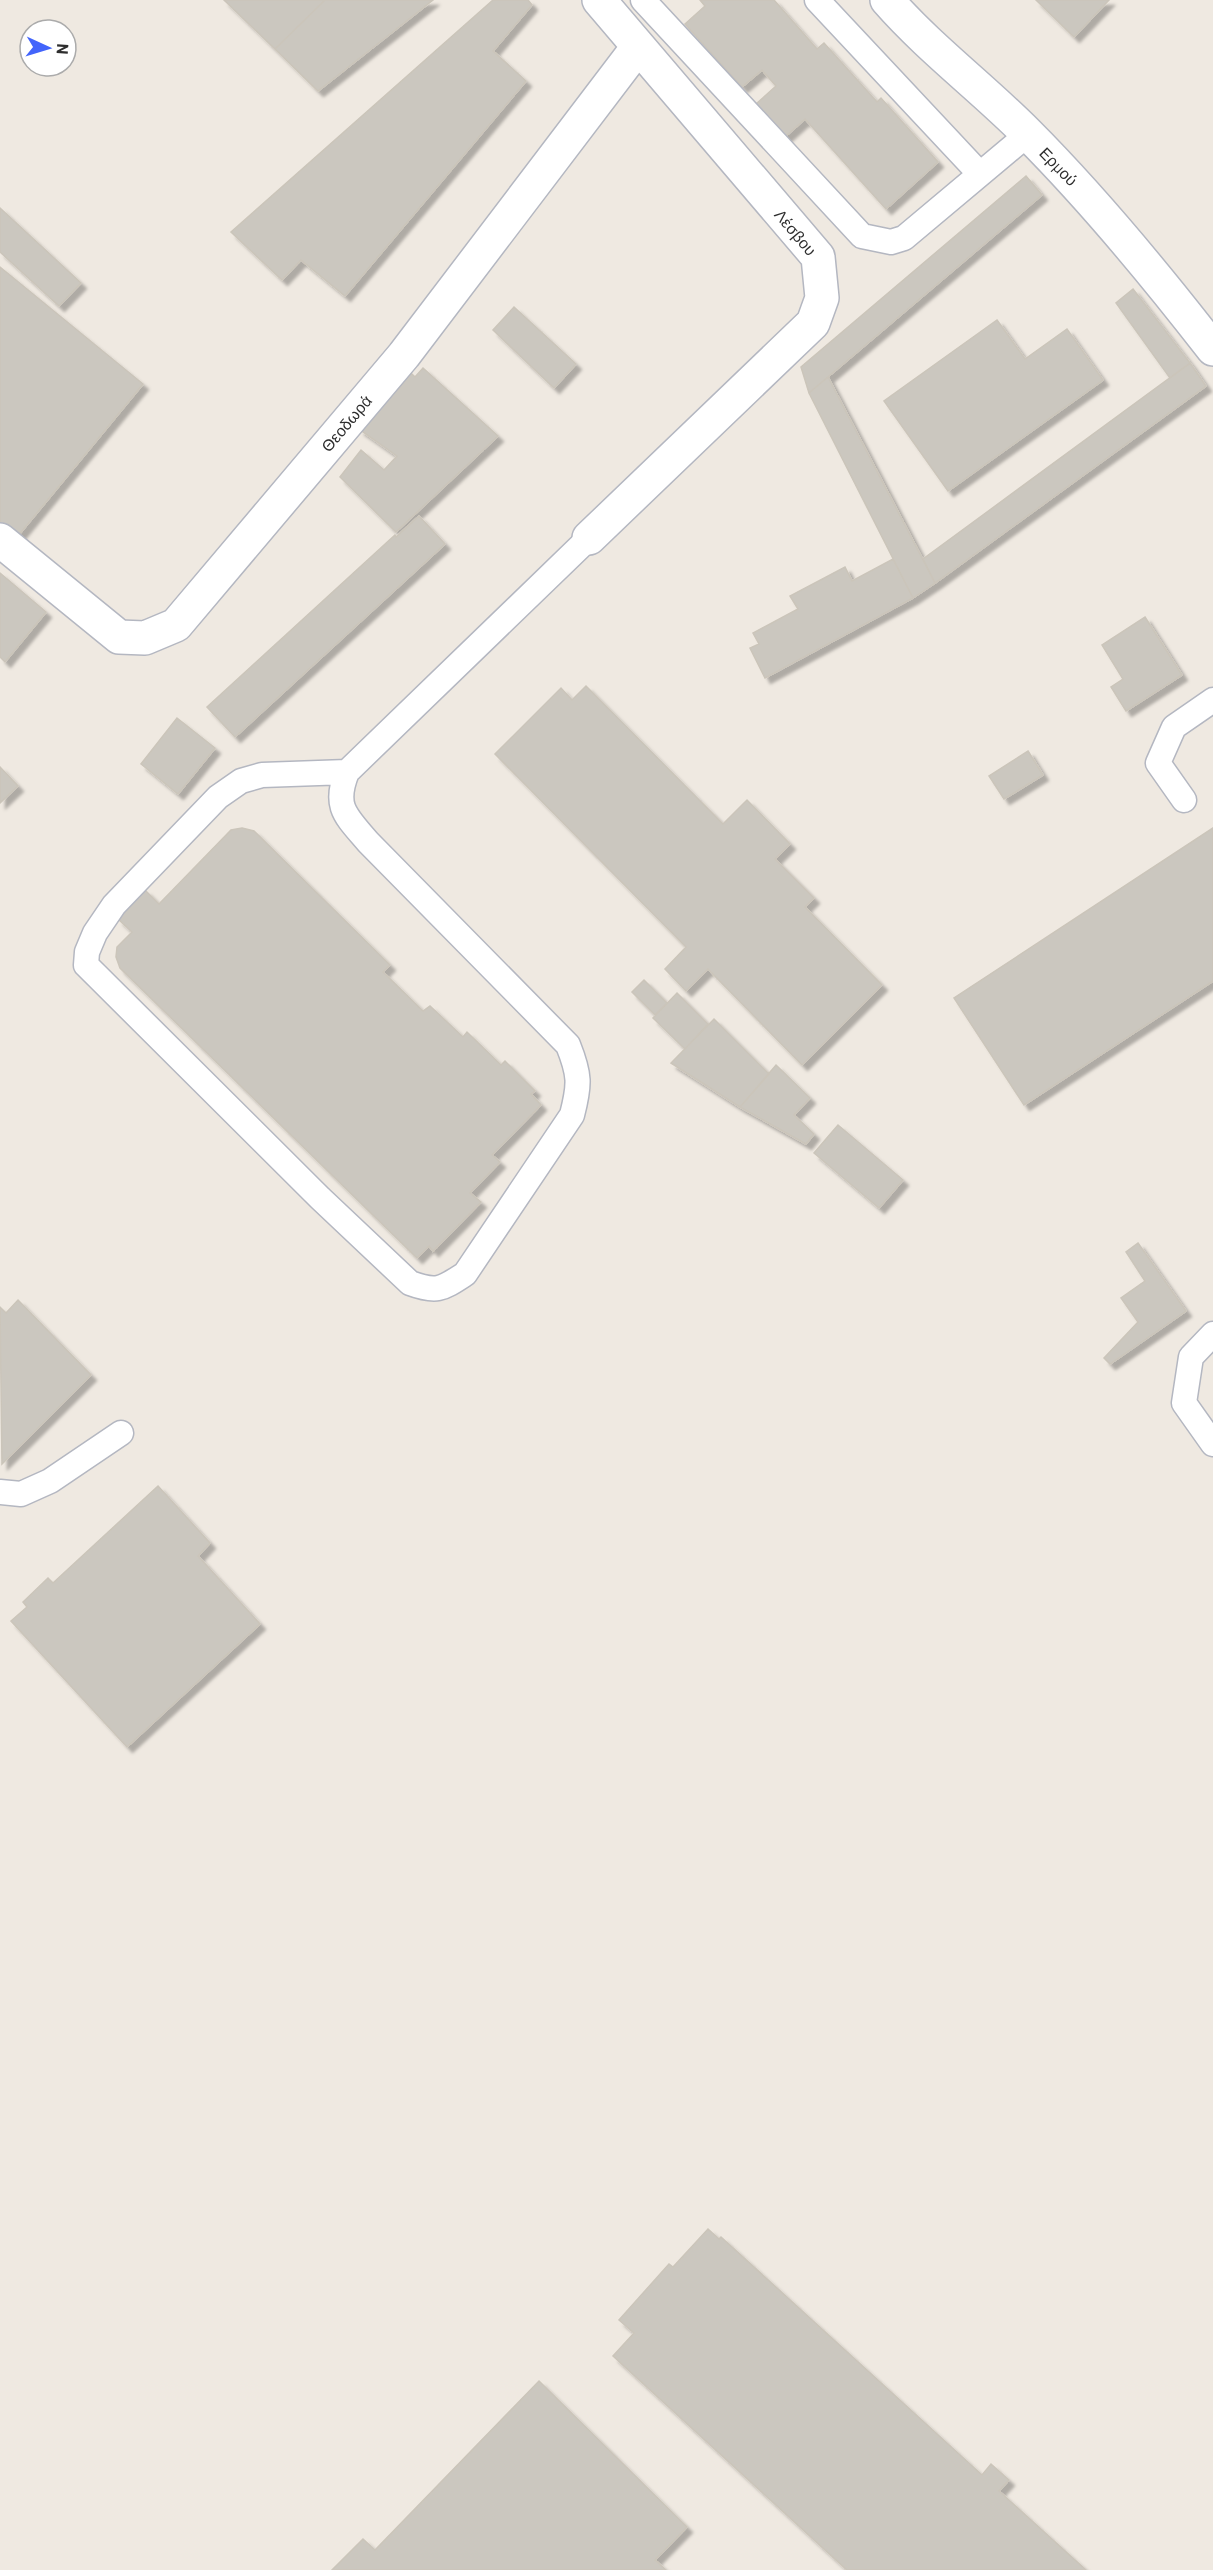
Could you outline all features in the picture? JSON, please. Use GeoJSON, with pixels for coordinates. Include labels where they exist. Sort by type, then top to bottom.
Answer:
{"type":"FeatureCollection","features":[{"type":"Feature","properties":{"kind":"street","name":"Λέσβου"},"geometry":{"type":"LineString","coordinates":[[589,538],[813,323],[822,298],[818,256],[599,0]]}},
{"type":"Feature","properties":{"kind":"street","name":"Ερμού"},"geometry":{"type":"LineString","coordinates":[[887,0],[1028,134],[1093,200],[1213,349]]}},
{"type":"Feature","properties":{"kind":"street","name":"Θεοδωρά"},"geometry":{"type":"LineString","coordinates":[[0,540],[119,637],[145,638],[176,625],[404,355],[638,47]]}},
{"type":"Feature","properties":{"kind":"lane"},"geometry":{"type":"LineString","coordinates":[[643,0],[862,236],[891,242],[904,238],[1028,134]]}},
{"type":"Feature","properties":{"kind":"lane"},"geometry":{"type":"LineString","coordinates":[[817,0],[980,174]]}},
{"type":"Feature","properties":{"kind":"lane"},"geometry":{"type":"LineString","coordinates":[[347,771],[262,775],[242,781],[218,797],[114,905],[95,933],[87,952],[86,965],[92,974],[320,1198],[410,1283],[429,1290],[443,1289],[465,1274],[572,1115],[578,1090],[578,1070],[568,1045],[368,842],[344,813],[341,788],[347,771],[589,538]]}},
{"type":"Feature","properties":{"kind":"lane"},"geometry":{"type":"LineString","coordinates":[[1184,800],[1158,763],[1174,727],[1213,700]]}},
{"type":"Feature","properties":{"kind":"lane"},"geometry":{"type":"LineString","coordinates":[[1213,1334],[1191,1357],[1184,1403],[1213,1444]]}},
{"type":"Feature","properties":{"kind":"lane"},"geometry":{"type":"LineString","coordinates":[[0,1492],[21,1494],[50,1481],[121,1433]]}},
{"type":"Feature","properties":{"kind":"building"},"geometry":{"type":"Polygon","coordinates":[[[224,0],[325,0],[275,49],[224,0]]]}},
{"type":"Feature","properties":{"kind":"building"},"geometry":{"type":"Polygon","coordinates":[[[325,0],[433,0],[318,91],[275,49],[325,0]]]}},
{"type":"Feature","properties":{"kind":"building"},"geometry":{"type":"Polygon","coordinates":[[[493,0],[528,0],[532,5],[493,51],[526,81],[345,296],[301,260],[282,280],[231,232],[493,0]]]}},
{"type":"Feature","properties":{"kind":"building"},"geometry":{"type":"Polygon","coordinates":[[[700,0],[774,0],[817,49],[824,43],[877,102],[881,98],[938,162],[886,209],[805,119],[785,137],[756,104],[776,86],[762,70],[742,87],[685,24],[705,6],[700,0]]]}},
{"type":"Feature","properties":{"kind":"building"},"geometry":{"type":"Polygon","coordinates":[[[1036,0],[1109,0],[1074,37],[1036,0]]]}},
{"type":"Feature","properties":{"kind":"building"},"geometry":{"type":"Polygon","coordinates":[[[1026,176],[1042,195],[809,393],[801,367],[1026,176]]]}},
{"type":"Feature","properties":{"kind":"building"},"geometry":{"type":"Polygon","coordinates":[[[0,208],[81,283],[59,306],[0,252],[0,208]]]}},
{"type":"Feature","properties":{"kind":"building"},"geometry":{"type":"Polygon","coordinates":[[[0,267],[143,384],[13,542],[0,531],[0,267]]]}},
{"type":"Feature","properties":{"kind":"building"},"geometry":{"type":"Polygon","coordinates":[[[1133,289],[1190,363],[1170,378],[1116,303],[1133,289]]]}},
{"type":"Feature","properties":{"kind":"building"},"geometry":{"type":"Polygon","coordinates":[[[514,307],[576,364],[554,388],[493,330],[514,307]]]}},
{"type":"Feature","properties":{"kind":"building"},"geometry":{"type":"Polygon","coordinates":[[[997,320],[1025,359],[1067,329],[1103,380],[948,491],[884,401],[997,320]]]}},
{"type":"Feature","properties":{"kind":"building"},"geometry":{"type":"Polygon","coordinates":[[[1190,363],[1206,386],[935,583],[923,559],[1190,363]]]}},
{"type":"Feature","properties":{"kind":"building"},"geometry":{"type":"Polygon","coordinates":[[[423,368],[498,436],[396,532],[340,477],[361,450],[384,470],[397,456],[359,429],[393,387],[397,390],[411,373],[415,377],[423,368]]]}},
{"type":"Feature","properties":{"kind":"building"},"geometry":{"type":"Polygon","coordinates":[[[828,377],[935,583],[913,598],[809,393],[828,377]]]}},
{"type":"Feature","properties":{"kind":"building"},"geometry":{"type":"Polygon","coordinates":[[[419,516],[445,544],[235,737],[207,707],[395,535],[396,537],[419,516]]]}},
{"type":"Feature","properties":{"kind":"building"},"geometry":{"type":"Polygon","coordinates":[[[893,559],[913,598],[765,678],[750,648],[759,644],[753,633],[798,609],[790,596],[845,567],[852,581],[893,559]]]}},
{"type":"Feature","properties":{"kind":"building"},"geometry":{"type":"Polygon","coordinates":[[[0,573],[46,612],[5,662],[0,657],[0,573]]]}},
{"type":"Feature","properties":{"kind":"building"},"geometry":{"type":"Polygon","coordinates":[[[1145,617],[1182,675],[1126,711],[1111,687],[1123,679],[1102,645],[1145,617]]]}},
{"type":"Feature","properties":{"kind":"building"},"geometry":{"type":"Polygon","coordinates":[[[586,686],[723,824],[747,800],[790,844],[775,859],[814,898],[805,907],[882,985],[802,1065],[708,969],[686,991],[665,969],[686,947],[495,754],[561,688],[572,700],[586,686]]]}},
{"type":"Feature","properties":{"kind":"building"},"geometry":{"type":"Polygon","coordinates":[[[177,718],[215,748],[178,794],[141,764],[177,718]]]}},
{"type":"Feature","properties":{"kind":"building"},"geometry":{"type":"Polygon","coordinates":[[[1028,751],[1043,775],[1004,799],[989,776],[1028,751]]]}},
{"type":"Feature","properties":{"kind":"building"},"geometry":{"type":"Polygon","coordinates":[[[0,767],[18,786],[0,803],[0,767]]]}},
{"type":"Feature","properties":{"kind":"building"},"geometry":{"type":"Polygon","coordinates":[[[242,828],[254,831],[390,965],[383,972],[423,1011],[430,1006],[463,1037],[467,1032],[501,1065],[505,1061],[535,1091],[531,1094],[541,1105],[492,1155],[500,1162],[470,1193],[481,1202],[433,1251],[429,1246],[417,1258],[120,968],[116,957],[117,947],[132,932],[118,919],[145,890],[159,904],[231,830],[242,828]]]}},
{"type":"Feature","properties":{"kind":"building"},"geometry":{"type":"Polygon","coordinates":[[[1213,828],[1213,981],[1024,1105],[954,998],[1213,828]]]}},
{"type":"Feature","properties":{"kind":"building"},"geometry":{"type":"Polygon","coordinates":[[[644,980],[667,1003],[655,1015],[632,992],[644,980]]]}},
{"type":"Feature","properties":{"kind":"building"},"geometry":{"type":"Polygon","coordinates":[[[677,993],[708,1024],[685,1049],[653,1018],[677,993]]]}},
{"type":"Feature","properties":{"kind":"building"},"geometry":{"type":"Polygon","coordinates":[[[714,1019],[769,1074],[740,1107],[671,1063],[714,1019]]]}},
{"type":"Feature","properties":{"kind":"building"},"geometry":{"type":"Polygon","coordinates":[[[776,1065],[810,1098],[794,1115],[814,1134],[806,1144],[740,1107],[776,1065]]]}},
{"type":"Feature","properties":{"kind":"building"},"geometry":{"type":"Polygon","coordinates":[[[838,1125],[903,1180],[879,1208],[814,1153],[838,1125]]]}},
{"type":"Feature","properties":{"kind":"building"},"geometry":{"type":"Polygon","coordinates":[[[1138,1243],[1186,1311],[1110,1364],[1104,1358],[1138,1322],[1121,1298],[1145,1281],[1126,1252],[1138,1243]]]}},
{"type":"Feature","properties":{"kind":"building"},"geometry":{"type":"Polygon","coordinates":[[[18,1300],[91,1375],[2,1464],[0,1307],[6,1313],[18,1300]]]}},
{"type":"Feature","properties":{"kind":"building"},"geometry":{"type":"Polygon","coordinates":[[[158,1486],[210,1543],[198,1556],[260,1624],[127,1747],[11,1621],[27,1607],[23,1602],[48,1578],[53,1583],[158,1486]]]}},
{"type":"Feature","properties":{"kind":"building"},"geometry":{"type":"Polygon","coordinates":[[[708,2229],[719,2239],[721,2237],[982,2475],[991,2464],[1009,2480],[999,2491],[1086,2570],[847,2570],[613,2356],[634,2333],[619,2320],[669,2264],[673,2267],[708,2229]]]}},
{"type":"Feature","properties":{"kind":"building"},"geometry":{"type":"Polygon","coordinates":[[[539,2381],[687,2527],[655,2560],[666,2570],[332,2570],[363,2539],[375,2550],[539,2381]]]}}]}
